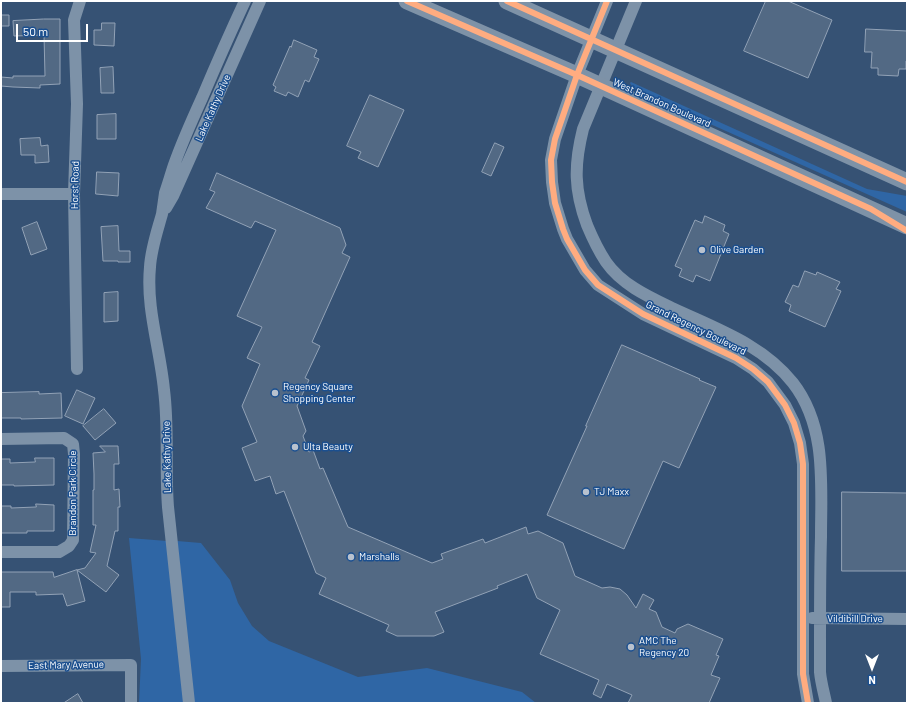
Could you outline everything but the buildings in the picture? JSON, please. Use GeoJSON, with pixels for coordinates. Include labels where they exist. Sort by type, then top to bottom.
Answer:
{"type":"FeatureCollection","features":[{"type":"Feature","properties":{"kind":"highway","name":"West Brandon Boulevard"},"geometry":{"type":"LineString","coordinates":[[407,1],[601,86],[907,226]]}},
{"type":"Feature","properties":{"kind":"highway"},"geometry":{"type":"LineString","coordinates":[[507,1],[907,182]]}},
{"type":"Feature","properties":{"kind":"highway"},"geometry":{"type":"LineString","coordinates":[[871,209],[907,231]]}},
{"type":"Feature","properties":{"kind":"street","name":"Horst Road"},"geometry":{"type":"LineString","coordinates":[[77,369],[74,194],[77,104],[74,20],[80,1]]}},
{"type":"Feature","properties":{"kind":"street","name":"Lake Kathy Drive"},"geometry":{"type":"LineString","coordinates":[[189,703],[168,502],[165,400],[161,367],[150,309],[149,295],[151,252],[174,164],[244,1]]}},
{"type":"Feature","properties":{"kind":"street","name":"Lake Kathy Drive"},"geometry":{"type":"LineString","coordinates":[[162,214],[173,196],[260,1]]}},
{"type":"Feature","properties":{"kind":"street","name":"Grand Regency Boulevard"},"geometry":{"type":"LineString","coordinates":[[607,1],[577,76],[555,139],[551,160],[552,182],[560,223],[567,239],[586,270],[598,285],[643,314],[736,358],[754,369],[768,382],[785,405],[794,423],[800,443],[803,482],[803,674],[808,703]]}},
{"type":"Feature","properties":{"kind":"street","name":"Grand Regency Boulevard"},"geometry":{"type":"LineString","coordinates":[[636,1],[583,129],[578,148],[576,165],[580,202],[590,232],[607,263],[618,275],[633,288],[648,297],[751,346],[781,370],[803,398],[812,418],[818,437],[820,461],[820,674],[826,703]]}},
{"type":"Feature","properties":{"kind":"street"},"geometry":{"type":"LineString","coordinates":[[1,194],[74,194]]}},
{"type":"Feature","properties":{"kind":"street"},"geometry":{"type":"LineString","coordinates":[[710,346],[718,329]]}},
{"type":"Feature","properties":{"kind":"street","name":"Brandon Park Circle"},"geometry":{"type":"LineString","coordinates":[[1,439],[64,438],[73,444],[74,454],[73,540],[69,546],[59,552],[1,552]]}},
{"type":"Feature","properties":{"kind":"street"},"geometry":{"type":"LineString","coordinates":[[803,482],[821,481]]}},
{"type":"Feature","properties":{"kind":"street","name":"Vildibill Drive"},"geometry":{"type":"LineString","coordinates":[[803,618],[907,619]]}},
{"type":"Feature","properties":{"kind":"street","name":"East Mary Avenue"},"geometry":{"type":"LineString","coordinates":[[1,666],[131,665],[130,703]]}},
{"type":"Feature","properties":{"kind":"shaded area"},"geometry":{"type":"Polygon","coordinates":[[[631,82],[867,189],[907,196],[907,212],[641,93],[631,85],[631,82]]]}},
{"type":"Feature","properties":{"kind":"shaded area"},"geometry":{"type":"Polygon","coordinates":[[[129,538],[167,541],[184,703],[139,703],[141,659],[129,538]]]}},
{"type":"Feature","properties":{"kind":"shaded area"},"geometry":{"type":"Polygon","coordinates":[[[177,541],[201,543],[230,580],[238,603],[252,626],[269,641],[358,677],[427,668],[522,692],[536,703],[194,703],[177,541]]]}},
{"type":"Feature","properties":{"kind":"cycle path"},"geometry":{"type":"LineString","coordinates":[[407,1],[577,75],[871,209],[907,231]]}},
{"type":"Feature","properties":{"kind":"cycle path"},"geometry":{"type":"LineString","coordinates":[[507,1],[907,182]]}},
{"type":"Feature","properties":{"kind":"cycle path"},"geometry":{"type":"LineString","coordinates":[[607,1],[577,75],[555,139],[551,160],[555,203],[567,239],[585,270],[598,285],[643,314],[736,358],[753,369],[768,382],[785,405],[794,423],[800,443],[803,464],[803,674],[808,703]]}},
{"type":"Feature","properties":{"kind":"place","name":"Olive Garden"},"geometry":{"type":"Point","coordinates":[702,250]}},
{"type":"Feature","properties":{"kind":"place","name":"Regency Square Shopping Center"},"geometry":{"type":"Point","coordinates":[275,393]}},
{"type":"Feature","properties":{"kind":"place","name":"Ulta Beauty"},"geometry":{"type":"Point","coordinates":[295,447]}},
{"type":"Feature","properties":{"kind":"place","name":"TJ Maxx"},"geometry":{"type":"Point","coordinates":[586,492]}},
{"type":"Feature","properties":{"kind":"place","name":"Marshalls"},"geometry":{"type":"Point","coordinates":[351,557]}},
{"type":"Feature","properties":{"kind":"place","name":"AMC The Regency 20"},"geometry":{"type":"Point","coordinates":[631,647]}}]}
